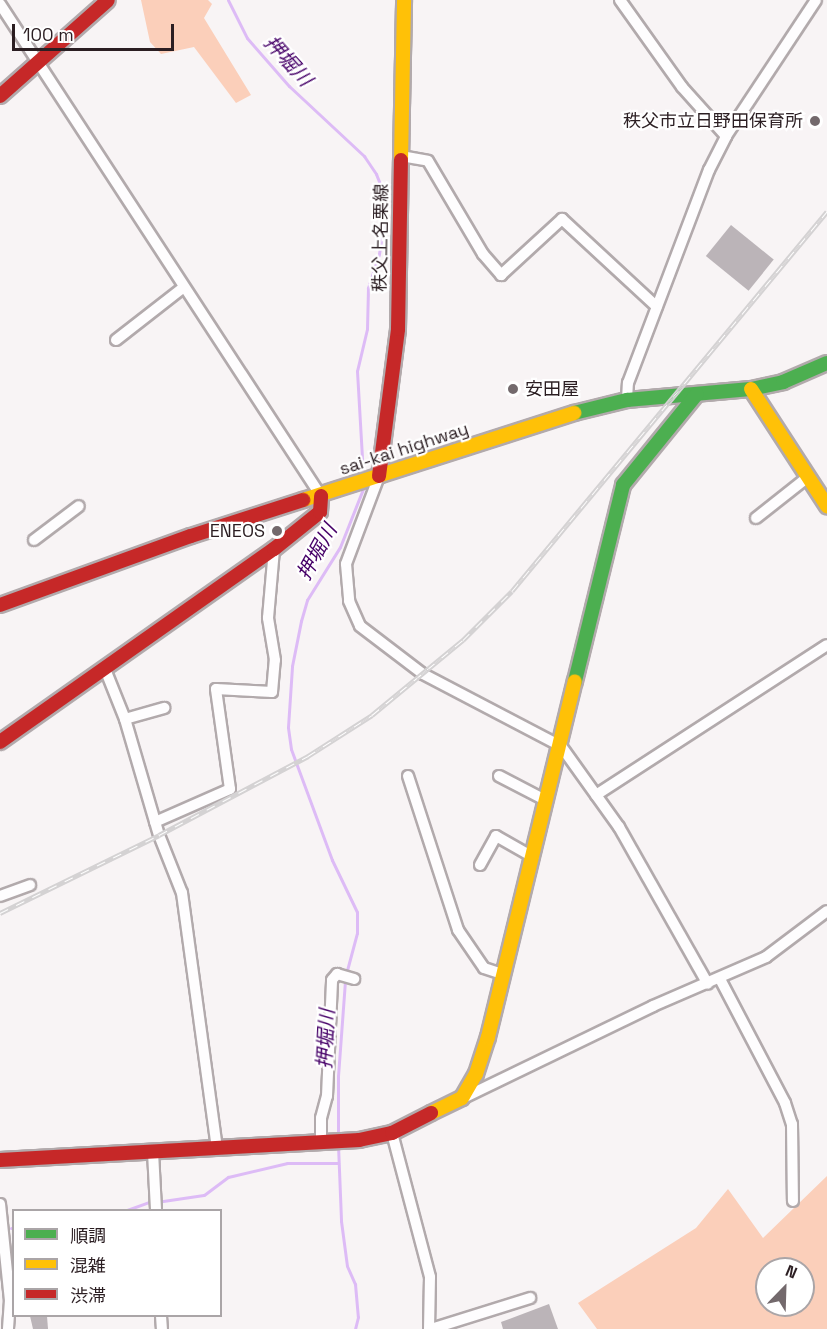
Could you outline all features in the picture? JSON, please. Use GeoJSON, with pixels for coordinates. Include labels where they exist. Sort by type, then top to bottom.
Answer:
{"type":"FeatureCollection","features":[{"type":"Feature","properties":{"kind":"main road"},"geometry":{"type":"LineString","coordinates":[[0,96],[39,65],[108,0]]}},
{"type":"Feature","properties":{"kind":"main road","name":"秩父上名栗線"},"geometry":{"type":"LineString","coordinates":[[373,478],[398,329],[404,0]]}},
{"type":"Feature","properties":{"kind":"main road","name":"sai-kai highway"},"geometry":{"type":"LineString","coordinates":[[0,605],[190,536],[321,496],[586,409],[627,400],[751,389],[783,382],[827,363]]}},
{"type":"Feature","properties":{"kind":"main road"},"geometry":{"type":"LineString","coordinates":[[751,389],[827,506]]}},
{"type":"Feature","properties":{"kind":"main road"},"geometry":{"type":"LineString","coordinates":[[0,1160],[359,1140],[392,1133],[462,1098],[476,1074],[488,1037],[624,485],[697,394]]}},
{"type":"Feature","properties":{"kind":"main road"},"geometry":{"type":"LineString","coordinates":[[0,742],[274,549],[321,512],[321,496]]}},
{"type":"Feature","properties":{"kind":"street"},"geometry":{"type":"LineString","coordinates":[[620,0],[682,87],[726,136]]}},
{"type":"Feature","properties":{"kind":"street"},"geometry":{"type":"LineString","coordinates":[[627,400],[628,383],[709,170],[726,136],[816,0]]}},
{"type":"Feature","properties":{"kind":"street"},"geometry":{"type":"LineString","coordinates":[[0,4],[321,496]]}},
{"type":"Feature","properties":{"kind":"street"},"geometry":{"type":"LineString","coordinates":[[401,156],[428,161],[483,254],[501,275],[561,219],[657,307]]}},
{"type":"Feature","properties":{"kind":"street"},"geometry":{"type":"LineString","coordinates":[[116,340],[184,287]]}},
{"type":"Feature","properties":{"kind":"street"},"geometry":{"type":"LineString","coordinates":[[756,518],[808,477]]}},
{"type":"Feature","properties":{"kind":"street"},"geometry":{"type":"LineString","coordinates":[[373,478],[346,564],[349,600],[360,626],[423,674],[561,746],[619,827],[708,984]]}},
{"type":"Feature","properties":{"kind":"street"},"geometry":{"type":"LineString","coordinates":[[34,540],[79,506]]}},
{"type":"Feature","properties":{"kind":"street"},"geometry":{"type":"LineString","coordinates":[[155,822],[230,789],[216,690],[272,692],[275,660],[268,618],[274,549]]}},
{"type":"Feature","properties":{"kind":"street"},"geometry":{"type":"LineString","coordinates":[[596,795],[827,645]]}},
{"type":"Feature","properties":{"kind":"street"},"geometry":{"type":"LineString","coordinates":[[105,669],[124,719],[155,822],[182,893],[217,1148]]}},
{"type":"Feature","properties":{"kind":"street"},"geometry":{"type":"LineString","coordinates":[[124,719],[164,708]]}},
{"type":"Feature","properties":{"kind":"street"},"geometry":{"type":"LineString","coordinates":[[408,776],[458,930],[484,968],[503,974]]}},
{"type":"Feature","properties":{"kind":"street"},"geometry":{"type":"LineString","coordinates":[[499,776],[547,801]]}},
{"type":"Feature","properties":{"kind":"street"},"geometry":{"type":"LineString","coordinates":[[480,864],[496,836],[533,857]]}},
{"type":"Feature","properties":{"kind":"street"},"geometry":{"type":"LineString","coordinates":[[0,896],[30,885]]}},
{"type":"Feature","properties":{"kind":"street"},"geometry":{"type":"LineString","coordinates":[[462,1098],[652,1006],[720,979],[766,957],[827,911]]}},
{"type":"Feature","properties":{"kind":"street"},"geometry":{"type":"LineString","coordinates":[[321,1142],[321,1118],[327,1096],[332,980],[339,975],[353,979]]}},
{"type":"Feature","properties":{"kind":"street"},"geometry":{"type":"LineString","coordinates":[[720,979],[785,1103],[792,1124],[793,1201]]}},
{"type":"Feature","properties":{"kind":"street"},"geometry":{"type":"LineString","coordinates":[[392,1133],[430,1277],[430,1329],[530,1298]]}},
{"type":"Feature","properties":{"kind":"street"},"geometry":{"type":"LineString","coordinates":[[153,1152],[156,1209]]}},
{"type":"Feature","properties":{"kind":"street"},"geometry":{"type":"LineString","coordinates":[[0,1204],[10,1300],[8,1329]]}},
{"type":"Feature","properties":{"kind":"shaded area"},"geometry":{"type":"Polygon","coordinates":[[[141,0],[208,0],[212,4],[204,18],[251,95],[236,103],[194,47],[161,54],[150,42],[141,0]]]}},
{"type":"Feature","properties":{"kind":"shaded area"},"geometry":{"type":"Polygon","coordinates":[[[827,1176],[827,1329],[597,1329],[578,1303],[696,1228],[728,1189],[763,1238],[827,1176]]]}},
{"type":"Feature","properties":{"kind":"building"},"geometry":{"type":"Polygon","coordinates":[[[731,225],[774,260],[749,291],[706,256],[731,225]]]}},
{"type":"Feature","properties":{"kind":"building"},"geometry":{"type":"Polygon","coordinates":[[[549,1304],[558,1329],[503,1329],[501,1322],[549,1304]]]}},
{"type":"Feature","properties":{"kind":"building"},"geometry":{"type":"Polygon","coordinates":[[[30,1317],[47,1317],[48,1329],[33,1329],[30,1317]]]}},
{"type":"Feature","properties":{"kind":"waterway","name":"押堀川"},"geometry":{"type":"LineString","coordinates":[[228,0],[247,38],[289,86],[364,156],[376,174],[382,189],[385,213],[379,254],[368,288],[367,329],[357,371],[363,474]]}},
{"type":"Feature","properties":{"kind":"waterway","name":"押堀川"},"geometry":{"type":"LineString","coordinates":[[346,974],[357,933],[357,912],[332,860],[291,749],[288,727],[292,666],[307,600],[340,547],[363,489]]}},
{"type":"Feature","properties":{"kind":"waterway","name":"押堀川"},"geometry":{"type":"LineString","coordinates":[[338,1136],[338,1076],[345,981]]}},
{"type":"Feature","properties":{"kind":"waterway"},"geometry":{"type":"LineString","coordinates":[[338,1145],[341,1221],[347,1266],[355,1284],[358,1317],[355,1329]]}},
{"type":"Feature","properties":{"kind":"waterway"},"geometry":{"type":"LineString","coordinates":[[163,1201],[204,1195],[228,1177],[287,1163],[338,1163]]}},
{"type":"Feature","properties":{"kind":"waterway"},"geometry":{"type":"LineString","coordinates":[[130,1209],[149,1202]]}},
{"type":"Feature","properties":{"kind":"railway"},"geometry":{"type":"LineString","coordinates":[[0,913],[159,835],[308,756],[372,715],[463,640],[512,591],[827,212]]}},
{"type":"Feature","properties":{"kind":"traffic: fast"},"geometry":{"type":"LineString","coordinates":[[574,413],[627,400],[751,389],[783,382],[827,363]]}},
{"type":"Feature","properties":{"kind":"traffic: fast"},"geometry":{"type":"LineString","coordinates":[[575,681],[623,485],[697,394]]}},
{"type":"Feature","properties":{"kind":"traffic: slow"},"geometry":{"type":"LineString","coordinates":[[401,160],[404,0]]}},
{"type":"Feature","properties":{"kind":"traffic: slow"},"geometry":{"type":"LineString","coordinates":[[751,389],[827,506]]}},
{"type":"Feature","properties":{"kind":"traffic: slow"},"geometry":{"type":"LineString","coordinates":[[303,500],[574,413]]}},
{"type":"Feature","properties":{"kind":"traffic: slow"},"geometry":{"type":"LineString","coordinates":[[431,1113],[462,1098],[476,1074],[488,1037],[575,681]]}},
{"type":"Feature","properties":{"kind":"traffic: jam"},"geometry":{"type":"LineString","coordinates":[[0,96],[108,0]]}},
{"type":"Feature","properties":{"kind":"traffic: jam"},"geometry":{"type":"LineString","coordinates":[[379,476],[398,329],[401,160]]}},
{"type":"Feature","properties":{"kind":"traffic: jam"},"geometry":{"type":"LineString","coordinates":[[0,742],[274,549],[320,512],[321,496]]}},
{"type":"Feature","properties":{"kind":"traffic: jam"},"geometry":{"type":"LineString","coordinates":[[0,605],[191,536],[303,500]]}},
{"type":"Feature","properties":{"kind":"traffic: jam"},"geometry":{"type":"LineString","coordinates":[[0,1160],[359,1140],[392,1133],[431,1113]]}},
{"type":"Feature","properties":{"kind":"place","name":"秩父市立日野田保育所"},"geometry":{"type":"Point","coordinates":[815,121]}},
{"type":"Feature","properties":{"kind":"place","name":"安田屋"},"geometry":{"type":"Point","coordinates":[513,389]}},
{"type":"Feature","properties":{"kind":"place","name":"ENEOS"},"geometry":{"type":"Point","coordinates":[277,531]}}]}
